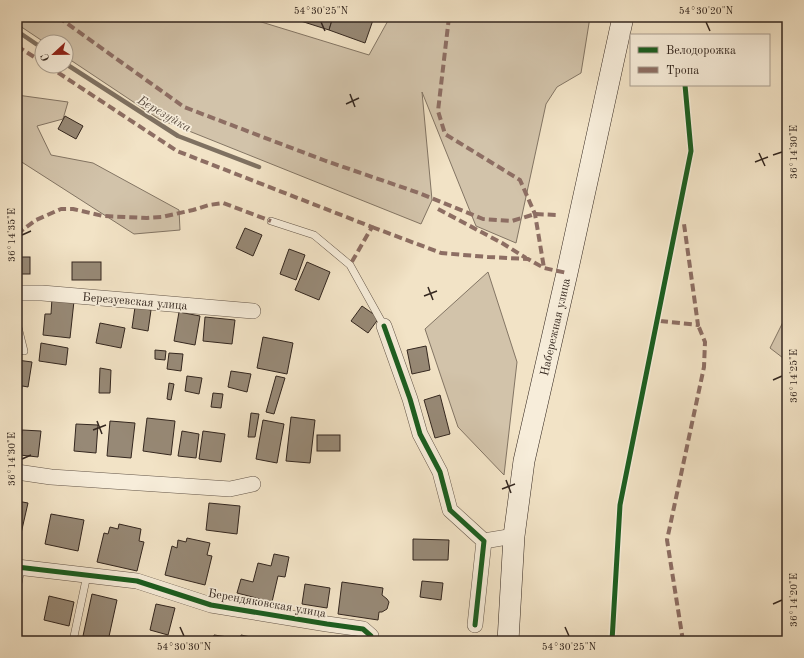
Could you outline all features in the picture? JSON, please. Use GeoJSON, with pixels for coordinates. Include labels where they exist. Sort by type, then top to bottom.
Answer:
{"type":"FeatureCollection","features":[{"type":"Feature","properties":{"kind":"main road","name":"Набережная улица"},"geometry":{"type":"LineString","coordinates":[[508,641],[514,536],[524,461],[623,17]]}},
{"type":"Feature","properties":{"kind":"street","name":"Березуевская улица"},"geometry":{"type":"LineString","coordinates":[[17,292],[253,311]]}},
{"type":"Feature","properties":{"kind":"street"},"geometry":{"type":"LineString","coordinates":[[384,326],[410,400],[420,434],[440,472],[450,510],[484,541]]}},
{"type":"Feature","properties":{"kind":"street"},"geometry":{"type":"LineString","coordinates":[[17,472],[51,477],[230,489],[253,484]]}},
{"type":"Feature","properties":{"kind":"street"},"geometry":{"type":"LineString","coordinates":[[484,541],[514,536]]}},
{"type":"Feature","properties":{"kind":"street"},"geometry":{"type":"LineString","coordinates":[[475,625],[484,541]]}},
{"type":"Feature","properties":{"kind":"street","name":"Берендяковская улица"},"geometry":{"type":"LineString","coordinates":[[19,568],[88,574],[136,581],[211,605],[363,629],[371,638]]}},
{"type":"Feature","properties":{"kind":"lane"},"geometry":{"type":"LineString","coordinates":[[271,221],[314,235],[350,265],[384,326]]}},
{"type":"Feature","properties":{"kind":"lane"},"geometry":{"type":"LineString","coordinates":[[17,323],[24,351]]}},
{"type":"Feature","properties":{"kind":"lane"},"geometry":{"type":"LineString","coordinates":[[17,589],[19,568]]}},
{"type":"Feature","properties":{"kind":"lane"},"geometry":{"type":"LineString","coordinates":[[73,641],[88,574]]}},
{"type":"Feature","properties":{"kind":"shaded area"},"geometry":{"type":"Polygon","coordinates":[[[17,17],[245,17],[369,55],[390,17],[590,17],[581,73],[557,87],[546,104],[516,243],[476,226],[422,92],[432,200],[421,224],[159,119],[74,62],[74,34],[34,34],[34,35],[17,24],[17,17]]]}},
{"type":"Feature","properties":{"kind":"shaded area"},"geometry":{"type":"Polygon","coordinates":[[[17,95],[68,102],[63,119],[37,126],[51,155],[93,163],[179,210],[180,230],[134,234],[17,159],[17,95]]]}},
{"type":"Feature","properties":{"kind":"shaded area"},"geometry":{"type":"Polygon","coordinates":[[[488,272],[517,362],[504,475],[458,427],[425,329],[488,272]]]}},
{"type":"Feature","properties":{"kind":"shaded area"},"geometry":{"type":"Polygon","coordinates":[[[787,319],[787,361],[770,348],[784,320],[787,319]]]}},
{"type":"Feature","properties":{"kind":"building"},"geometry":{"type":"Polygon","coordinates":[[[288,17],[333,17],[329,30],[288,17]]]}},
{"type":"Feature","properties":{"kind":"building"},"geometry":{"type":"Polygon","coordinates":[[[333,17],[364,17],[373,20],[365,43],[329,30],[333,17]]]}},
{"type":"Feature","properties":{"kind":"building"},"geometry":{"type":"Polygon","coordinates":[[[65,116],[83,126],[76,139],[58,129],[65,116]]]}},
{"type":"Feature","properties":{"kind":"building"},"geometry":{"type":"Polygon","coordinates":[[[245,228],[262,235],[253,256],[236,248],[245,228]]]}},
{"type":"Feature","properties":{"kind":"building"},"geometry":{"type":"Polygon","coordinates":[[[289,249],[305,255],[296,280],[280,274],[289,249]]]}},
{"type":"Feature","properties":{"kind":"building"},"geometry":{"type":"Polygon","coordinates":[[[17,257],[30,257],[30,274],[17,274],[17,257]]]}},
{"type":"Feature","properties":{"kind":"building"},"geometry":{"type":"Polygon","coordinates":[[[72,262],[101,262],[101,280],[72,280],[72,262]]]}},
{"type":"Feature","properties":{"kind":"building"},"geometry":{"type":"Polygon","coordinates":[[[307,262],[330,272],[319,300],[295,290],[307,262]]]}},
{"type":"Feature","properties":{"kind":"building"},"geometry":{"type":"Polygon","coordinates":[[[52,298],[74,301],[70,338],[43,335],[45,314],[51,314],[52,298]]]}},
{"type":"Feature","properties":{"kind":"building"},"geometry":{"type":"Polygon","coordinates":[[[362,306],[379,318],[368,333],[351,321],[362,306]]]}},
{"type":"Feature","properties":{"kind":"building"},"geometry":{"type":"Polygon","coordinates":[[[135,307],[151,310],[148,331],[132,328],[135,307]]]}},
{"type":"Feature","properties":{"kind":"building"},"geometry":{"type":"Polygon","coordinates":[[[179,312],[200,316],[195,345],[174,341],[179,312]]]}},
{"type":"Feature","properties":{"kind":"building"},"geometry":{"type":"Polygon","coordinates":[[[205,317],[235,320],[232,344],[203,341],[205,317]]]}},
{"type":"Feature","properties":{"kind":"building"},"geometry":{"type":"Polygon","coordinates":[[[100,323],[125,328],[121,348],[96,343],[100,323]]]}},
{"type":"Feature","properties":{"kind":"building"},"geometry":{"type":"Polygon","coordinates":[[[263,337],[293,343],[287,374],[257,368],[263,337]]]}},
{"type":"Feature","properties":{"kind":"building"},"geometry":{"type":"Polygon","coordinates":[[[41,343],[68,348],[66,365],[39,361],[41,343]]]}},
{"type":"Feature","properties":{"kind":"building"},"geometry":{"type":"Polygon","coordinates":[[[426,346],[430,370],[412,374],[407,350],[426,346]]]}},
{"type":"Feature","properties":{"kind":"building"},"geometry":{"type":"Polygon","coordinates":[[[155,350],[166,351],[165,360],[155,359],[155,350]]]}},
{"type":"Feature","properties":{"kind":"building"},"geometry":{"type":"Polygon","coordinates":[[[169,353],[183,354],[181,371],[167,369],[169,353]]]}},
{"type":"Feature","properties":{"kind":"building"},"geometry":{"type":"Polygon","coordinates":[[[17,360],[32,362],[28,387],[17,385],[17,360]]]}},
{"type":"Feature","properties":{"kind":"building"},"geometry":{"type":"Polygon","coordinates":[[[100,368],[111,370],[110,393],[99,393],[100,368]]]}},
{"type":"Feature","properties":{"kind":"building"},"geometry":{"type":"Polygon","coordinates":[[[231,371],[251,374],[247,392],[228,387],[231,371]]]}},
{"type":"Feature","properties":{"kind":"building"},"geometry":{"type":"Polygon","coordinates":[[[187,376],[202,378],[199,394],[185,391],[187,376]]]}},
{"type":"Feature","properties":{"kind":"building"},"geometry":{"type":"Polygon","coordinates":[[[276,376],[285,378],[274,414],[266,412],[276,376]]]}},
{"type":"Feature","properties":{"kind":"building"},"geometry":{"type":"Polygon","coordinates":[[[169,383],[174,384],[171,400],[167,399],[169,383]]]}},
{"type":"Feature","properties":{"kind":"building"},"geometry":{"type":"Polygon","coordinates":[[[17,385],[22,386],[20,399],[17,399],[17,385]]]}},
{"type":"Feature","properties":{"kind":"building"},"geometry":{"type":"Polygon","coordinates":[[[213,393],[223,394],[221,408],[211,407],[213,393]]]}},
{"type":"Feature","properties":{"kind":"building"},"geometry":{"type":"Polygon","coordinates":[[[440,395],[450,434],[435,438],[424,400],[440,395]]]}},
{"type":"Feature","properties":{"kind":"building"},"geometry":{"type":"Polygon","coordinates":[[[251,413],[259,414],[255,437],[248,437],[251,413]]]}},
{"type":"Feature","properties":{"kind":"building"},"geometry":{"type":"Polygon","coordinates":[[[291,417],[315,420],[310,463],[286,461],[291,417]]]}},
{"type":"Feature","properties":{"kind":"building"},"geometry":{"type":"Polygon","coordinates":[[[147,418],[175,421],[171,455],[143,451],[147,418]]]}},
{"type":"Feature","properties":{"kind":"building"},"geometry":{"type":"Polygon","coordinates":[[[263,420],[284,424],[277,463],[256,459],[263,420]]]}},
{"type":"Feature","properties":{"kind":"building"},"geometry":{"type":"Polygon","coordinates":[[[110,421],[135,423],[131,458],[107,456],[110,421]]]}},
{"type":"Feature","properties":{"kind":"building"},"geometry":{"type":"Polygon","coordinates":[[[76,424],[98,425],[96,453],[74,451],[76,424]]]}},
{"type":"Feature","properties":{"kind":"building"},"geometry":{"type":"Polygon","coordinates":[[[22,430],[41,431],[38,457],[20,455],[22,430]]]}},
{"type":"Feature","properties":{"kind":"building"},"geometry":{"type":"Polygon","coordinates":[[[182,431],[199,434],[196,458],[178,456],[182,431]]]}},
{"type":"Feature","properties":{"kind":"building"},"geometry":{"type":"Polygon","coordinates":[[[203,431],[225,434],[221,462],[199,459],[203,431]]]}},
{"type":"Feature","properties":{"kind":"building"},"geometry":{"type":"Polygon","coordinates":[[[317,435],[340,435],[340,451],[317,451],[317,435]]]}},
{"type":"Feature","properties":{"kind":"building"},"geometry":{"type":"Polygon","coordinates":[[[17,501],[28,503],[20,538],[17,537],[17,501]]]}},
{"type":"Feature","properties":{"kind":"building"},"geometry":{"type":"Polygon","coordinates":[[[209,503],[240,506],[237,534],[206,530],[209,503]]]}},
{"type":"Feature","properties":{"kind":"building"},"geometry":{"type":"Polygon","coordinates":[[[51,514],[84,520],[78,551],[45,544],[51,514]]]}},
{"type":"Feature","properties":{"kind":"building"},"geometry":{"type":"Polygon","coordinates":[[[119,524],[141,529],[139,541],[144,542],[137,571],[97,562],[104,533],[108,534],[110,527],[118,529],[119,524]]]}},
{"type":"Feature","properties":{"kind":"building"},"geometry":{"type":"Polygon","coordinates":[[[187,538],[210,543],[207,555],[212,556],[205,585],[165,575],[172,546],[177,548],[178,540],[186,542],[187,538]]]}},
{"type":"Feature","properties":{"kind":"building"},"geometry":{"type":"Polygon","coordinates":[[[413,539],[449,540],[448,560],[413,560],[413,539]]]}},
{"type":"Feature","properties":{"kind":"building"},"geometry":{"type":"Polygon","coordinates":[[[274,554],[289,557],[285,577],[278,576],[272,602],[237,593],[241,579],[253,582],[258,563],[271,566],[274,554]]]}},
{"type":"Feature","properties":{"kind":"building"},"geometry":{"type":"Polygon","coordinates":[[[422,581],[443,583],[441,600],[420,597],[422,581]]]}},
{"type":"Feature","properties":{"kind":"building"},"geometry":{"type":"Polygon","coordinates":[[[342,582],[383,588],[382,595],[389,602],[387,609],[379,612],[378,620],[338,614],[342,582]]]}},
{"type":"Feature","properties":{"kind":"building"},"geometry":{"type":"Polygon","coordinates":[[[305,584],[330,588],[327,608],[302,604],[305,584]]]}},
{"type":"Feature","properties":{"kind":"building"},"geometry":{"type":"Polygon","coordinates":[[[92,594],[117,600],[108,641],[83,636],[92,594]]]}},
{"type":"Feature","properties":{"kind":"building"},"geometry":{"type":"Polygon","coordinates":[[[49,596],[74,602],[69,626],[44,620],[49,596]]]}},
{"type":"Feature","properties":{"kind":"building"},"geometry":{"type":"Polygon","coordinates":[[[156,604],[175,608],[168,635],[150,630],[156,604]]]}},
{"type":"Feature","properties":{"kind":"building"},"geometry":{"type":"Polygon","coordinates":[[[214,635],[235,638],[235,641],[213,641],[214,635]]]}},
{"type":"Feature","properties":{"kind":"building"},"geometry":{"type":"Polygon","coordinates":[[[241,635],[265,640],[265,641],[240,641],[241,635]]]}},
{"type":"Feature","properties":{"kind":"waterway","name":"Березуйка"},"geometry":{"type":"LineString","coordinates":[[17,31],[34,43]]}},
{"type":"Feature","properties":{"kind":"waterway","name":"Березуйка"},"geometry":{"type":"LineString","coordinates":[[74,69],[178,136],[259,167]]}},
{"type":"Feature","properties":{"kind":"marked path"},"geometry":{"type":"LineString","coordinates":[[58,17],[184,107],[326,161],[419,193],[483,219],[512,221],[535,214],[557,215]]}},
{"type":"Feature","properties":{"kind":"marked path"},"geometry":{"type":"LineString","coordinates":[[449,17],[438,111],[445,134],[520,180],[535,214],[544,268]]}},
{"type":"Feature","properties":{"kind":"marked path"},"geometry":{"type":"LineString","coordinates":[[17,46],[34,57]]}},
{"type":"Feature","properties":{"kind":"marked path"},"geometry":{"type":"LineString","coordinates":[[60,74],[177,151],[372,227],[350,265]]}},
{"type":"Feature","properties":{"kind":"marked path"},"geometry":{"type":"LineString","coordinates":[[17,234],[36,220],[61,209],[73,209],[103,216],[147,218],[162,217],[223,203],[271,221]]}},
{"type":"Feature","properties":{"kind":"marked path"},"geometry":{"type":"LineString","coordinates":[[438,209],[502,243],[526,258]]}},
{"type":"Feature","properties":{"kind":"marked path"},"geometry":{"type":"LineString","coordinates":[[660,321],[698,325],[684,224]]}},
{"type":"Feature","properties":{"kind":"marked path"},"geometry":{"type":"LineString","coordinates":[[372,227],[441,253],[528,259],[544,268],[567,273]]}},
{"type":"Feature","properties":{"kind":"marked path"},"geometry":{"type":"LineString","coordinates":[[683,641],[667,540],[704,367],[705,342],[698,325]]}},
{"type":"Feature","properties":{"kind":"cycle path"},"geometry":{"type":"LineString","coordinates":[[612,641],[620,505],[691,151],[685,86]]}},
{"type":"Feature","properties":{"kind":"cycle path"},"geometry":{"type":"LineString","coordinates":[[384,326],[410,399],[420,434],[440,472],[450,510],[484,541],[475,625]]}},
{"type":"Feature","properties":{"kind":"cycle path"},"geometry":{"type":"LineString","coordinates":[[17,567],[137,581],[211,605],[363,629],[371,636],[370,641]]}}]}
